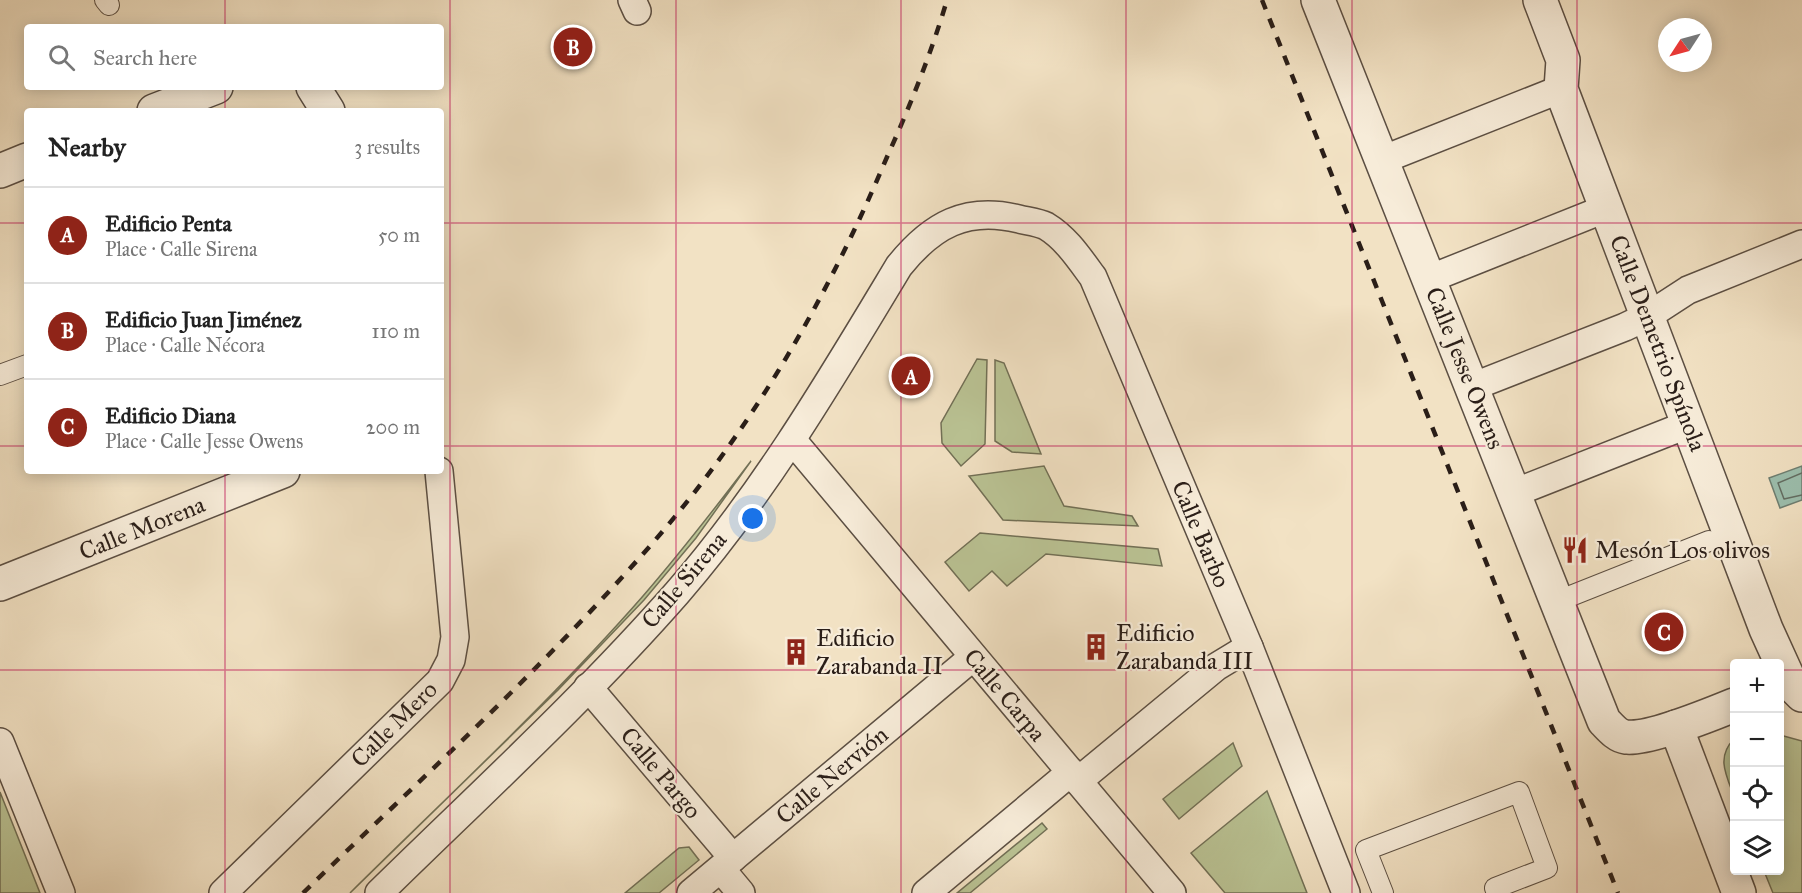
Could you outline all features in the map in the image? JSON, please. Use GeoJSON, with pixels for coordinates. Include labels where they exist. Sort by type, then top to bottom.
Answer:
{"type":"FeatureCollection","features":[{"type":"Feature","properties":{"kind":"street","name":"Calle Jesse Owens"},"geometry":{"type":"LineString","coordinates":[[1318,0],[1604,721],[1616,733],[1627,737],[1676,727]]}},
{"type":"Feature","properties":{"kind":"street","name":"Calle Demetrio Spínola"},"geometry":{"type":"LineString","coordinates":[[1540,0],[1563,60],[1561,89],[1766,629],[1794,687]]}},
{"type":"Feature","properties":{"kind":"street"},"geometry":{"type":"LineString","coordinates":[[1382,160],[1561,89]]}},
{"type":"Feature","properties":{"kind":"street"},"geometry":{"type":"LineString","coordinates":[[162,108],[208,90]]}},
{"type":"Feature","properties":{"kind":"street"},"geometry":{"type":"LineString","coordinates":[[314,90],[326,108]]}},
{"type":"Feature","properties":{"kind":"street"},"geometry":{"type":"LineString","coordinates":[[0,171],[24,161]]}},
{"type":"Feature","properties":{"kind":"street"},"geometry":{"type":"LineString","coordinates":[[1429,279],[1607,208]]}},
{"type":"Feature","properties":{"kind":"street","name":"Calle Sirena"},"geometry":{"type":"LineString","coordinates":[[379,893],[588,687],[678,592],[793,441],[899,267],[912,250],[934,230],[963,216],[1001,214],[1044,225]]}},
{"type":"Feature","properties":{"kind":"street","name":"Calle Barbo"},"geometry":{"type":"LineString","coordinates":[[1044,225],[1074,250],[1093,277],[1249,647],[1346,893]]}},
{"type":"Feature","properties":{"kind":"street"},"geometry":{"type":"LineString","coordinates":[[1472,387],[1648,316],[1688,290],[1802,244]]}},
{"type":"Feature","properties":{"kind":"street"},"geometry":{"type":"LineString","coordinates":[[0,375],[24,365]]}},
{"type":"Feature","properties":{"kind":"street"},"geometry":{"type":"LineString","coordinates":[[1514,493],[1689,424]]}},
{"type":"Feature","properties":{"kind":"street","name":"Calle Carpa"},"geometry":{"type":"LineString","coordinates":[[793,441],[1172,893]]}},
{"type":"Feature","properties":{"kind":"street","name":"Calle Morena"},"geometry":{"type":"LineString","coordinates":[[0,584],[275,474]]}},
{"type":"Feature","properties":{"kind":"street","name":"Calle Mero"},"geometry":{"type":"LineString","coordinates":[[223,893],[440,681],[451,660],[455,637],[440,474]]}},
{"type":"Feature","properties":{"kind":"street"},"geometry":{"type":"LineString","coordinates":[[1568,597],[1708,541]]}},
{"type":"Feature","properties":{"kind":"street"},"geometry":{"type":"LineString","coordinates":[[926,893],[1216,667],[1249,647]]}},
{"type":"Feature","properties":{"kind":"street","name":"Calle Nervión"},"geometry":{"type":"LineString","coordinates":[[691,893],[973,657]]}},
{"type":"Feature","properties":{"kind":"street","name":"Calle Pargo"},"geometry":{"type":"LineString","coordinates":[[588,687],[727,863],[741,893]]}},
{"type":"Feature","properties":{"kind":"street"},"geometry":{"type":"LineString","coordinates":[[1730,707],[1676,727],[1739,893]]}},
{"type":"Feature","properties":{"kind":"street"},"geometry":{"type":"LineString","coordinates":[[0,742],[61,893]]}},
{"type":"Feature","properties":{"kind":"street"},"geometry":{"type":"LineString","coordinates":[[1383,893],[1366,850],[1519,792],[1547,868],[1495,888],[1497,893]]}},
{"type":"Feature","properties":{"kind":"shaded area"},"geometry":{"type":"Polygon","coordinates":[[[977,359],[987,360],[985,444],[961,466],[942,443],[941,423],[977,359]]]}},
{"type":"Feature","properties":{"kind":"shaded area"},"geometry":{"type":"Polygon","coordinates":[[[995,360],[1004,363],[1041,454],[1012,452],[995,441],[995,360]]]}},
{"type":"Feature","properties":{"kind":"shaded area"},"geometry":{"type":"Polygon","coordinates":[[[751,461],[696,538],[644,600],[558,690],[350,893],[536,710],[608,635],[671,563],[751,461]]]}},
{"type":"Feature","properties":{"kind":"shaded area"},"geometry":{"type":"Polygon","coordinates":[[[1044,466],[1064,506],[1132,516],[1138,526],[1003,520],[969,476],[1044,466]]]}},
{"type":"Feature","properties":{"kind":"shaded area"},"geometry":{"type":"Polygon","coordinates":[[[980,533],[1158,549],[1162,566],[1046,554],[1007,586],[992,571],[969,591],[945,562],[980,533]]]}},
{"type":"Feature","properties":{"kind":"shaded area"},"geometry":{"type":"Polygon","coordinates":[[[1784,736],[1802,741],[1802,893],[1773,893],[1766,875],[1784,875],[1784,736]]]}},
{"type":"Feature","properties":{"kind":"shaded area"},"geometry":{"type":"Polygon","coordinates":[[[1233,743],[1242,766],[1179,819],[1163,799],[1233,743]]]}},
{"type":"Feature","properties":{"kind":"shaded area"},"geometry":{"type":"Polygon","coordinates":[[[1729,746],[1730,784],[1724,766],[1725,753],[1729,746]]]}},
{"type":"Feature","properties":{"kind":"shaded area"},"geometry":{"type":"Polygon","coordinates":[[[1267,791],[1307,893],[1225,893],[1191,853],[1267,791]]]}},
{"type":"Feature","properties":{"kind":"shaded area"},"geometry":{"type":"Polygon","coordinates":[[[0,792],[40,893],[0,893],[0,792]]]}},
{"type":"Feature","properties":{"kind":"shaded area"},"geometry":{"type":"Polygon","coordinates":[[[1042,823],[1047,829],[970,893],[957,893],[1042,823]]]}},
{"type":"Feature","properties":{"kind":"shaded area"},"geometry":{"type":"Polygon","coordinates":[[[689,847],[699,860],[659,893],[625,893],[679,848],[689,847]]]}},
{"type":"Feature","properties":{"kind":"water"},"geometry":{"type":"Polygon","coordinates":[[[1802,466],[1802,500],[1780,508],[1769,478],[1802,466]]]}},
{"type":"Feature","properties":{"kind":"railway"},"geometry":{"type":"LineString","coordinates":[[303,893],[487,716],[621,579],[698,488],[730,444],[789,353],[841,257],[912,99],[947,0]]}},
{"type":"Feature","properties":{"kind":"railway"},"geometry":{"type":"LineString","coordinates":[[1262,0],[1618,893]]}},
{"type":"Feature","properties":{"kind":"place","name":"Edificio Juan Jiménez"},"geometry":{"type":"Point","coordinates":[573,47]}},
{"type":"Feature","properties":{"kind":"place","name":"Edificio Penta"},"geometry":{"type":"Point","coordinates":[911,376]}},
{"type":"Feature","properties":{"kind":"place","name":"Mesón Los olivos"},"geometry":{"type":"Point","coordinates":[1575,550]}},
{"type":"Feature","properties":{"kind":"place","name":"Edificio Diana"},"geometry":{"type":"Point","coordinates":[1664,632]}},
{"type":"Feature","properties":{"kind":"place","name":"Edificio Zarabanda III"},"geometry":{"type":"Point","coordinates":[1096,647]}},
{"type":"Feature","properties":{"kind":"place","name":"Edificio Zarabanda II"},"geometry":{"type":"Point","coordinates":[796,652]}}]}
